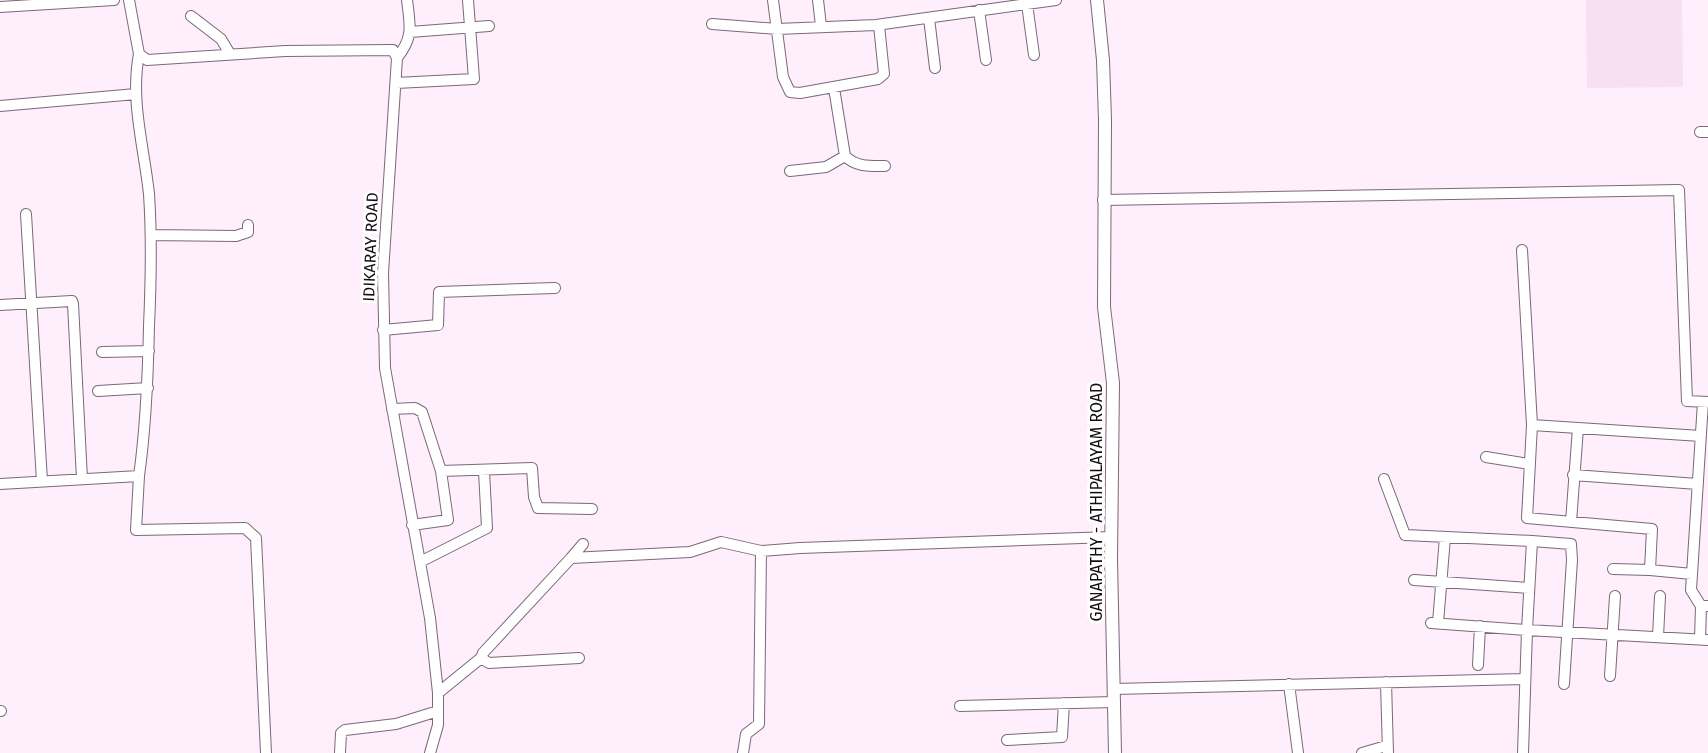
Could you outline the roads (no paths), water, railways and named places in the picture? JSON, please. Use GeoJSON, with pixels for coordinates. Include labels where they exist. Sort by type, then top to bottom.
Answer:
{"type":"FeatureCollection","features":[{"type":"Feature","properties":{"kind":"main road","name":"GANAPATHY - ATHIPALAYAM ROAD"},"geometry":{"type":"LineString","coordinates":[[1097,0],[1103,60],[1104,307],[1113,383],[1112,537],[1115,753]]}},
{"type":"Feature","properties":{"kind":"street"},"geometry":{"type":"LineString","coordinates":[[0,7],[114,0]]}},
{"type":"Feature","properties":{"kind":"street"},"geometry":{"type":"LineString","coordinates":[[129,0],[139,54],[135,94],[148,194],[150,235],[147,421],[139,476],[136,530],[245,528],[256,538],[266,753]]}},
{"type":"Feature","properties":{"kind":"street"},"geometry":{"type":"LineString","coordinates":[[139,54],[147,60],[230,54],[393,50],[398,58],[407,46],[410,32],[407,0]]}},
{"type":"Feature","properties":{"kind":"street"},"geometry":{"type":"LineString","coordinates":[[396,82],[474,79],[468,0]]}},
{"type":"Feature","properties":{"kind":"street"},"geometry":{"type":"LineString","coordinates":[[773,0],[783,77],[790,92],[834,88],[872,81],[884,74],[879,25]]}},
{"type":"Feature","properties":{"kind":"street"},"geometry":{"type":"LineString","coordinates":[[818,0],[821,26]]}},
{"type":"Feature","properties":{"kind":"street"},"geometry":{"type":"LineString","coordinates":[[712,24],[777,29],[879,25],[1056,0]]}},
{"type":"Feature","properties":{"kind":"street"},"geometry":{"type":"LineString","coordinates":[[1027,4],[1034,55]]}},
{"type":"Feature","properties":{"kind":"street"},"geometry":{"type":"LineString","coordinates":[[979,10],[986,60]]}},
{"type":"Feature","properties":{"kind":"street"},"geometry":{"type":"LineString","coordinates":[[190,16],[221,39],[230,54]]}},
{"type":"Feature","properties":{"kind":"street"},"geometry":{"type":"LineString","coordinates":[[929,18],[935,68]]}},
{"type":"Feature","properties":{"kind":"street"},"geometry":{"type":"LineString","coordinates":[[410,32],[489,26]]}},
{"type":"Feature","properties":{"kind":"street","name":"IDIKARAY ROAD"},"geometry":{"type":"LineString","coordinates":[[398,58],[386,202],[383,330],[385,368],[430,618],[438,693],[438,725],[430,753]]}},
{"type":"Feature","properties":{"kind":"street"},"geometry":{"type":"LineString","coordinates":[[834,88],[845,156],[851,162],[862,166],[885,166]]}},
{"type":"Feature","properties":{"kind":"street"},"geometry":{"type":"LineString","coordinates":[[0,106],[135,94]]}},
{"type":"Feature","properties":{"kind":"street"},"geometry":{"type":"LineString","coordinates":[[790,171],[826,167],[845,156]]}},
{"type":"Feature","properties":{"kind":"street"},"geometry":{"type":"LineString","coordinates":[[1103,200],[1679,190],[1687,401],[1705,402],[1691,590],[1704,606],[1704,640],[1435,623],[1442,582],[1445,537]]}},
{"type":"Feature","properties":{"kind":"street"},"geometry":{"type":"LineString","coordinates":[[26,214],[42,481]]}},
{"type":"Feature","properties":{"kind":"street"},"geometry":{"type":"LineString","coordinates":[[150,235],[236,236],[248,232],[248,225]]}},
{"type":"Feature","properties":{"kind":"street"},"geometry":{"type":"LineString","coordinates":[[1522,250],[1532,425],[1527,518],[1652,529],[1650,570]]}},
{"type":"Feature","properties":{"kind":"street"},"geometry":{"type":"LineString","coordinates":[[383,330],[438,326],[439,292],[555,288]]}},
{"type":"Feature","properties":{"kind":"street"},"geometry":{"type":"LineString","coordinates":[[0,304],[72,301],[82,479]]}},
{"type":"Feature","properties":{"kind":"street"},"geometry":{"type":"LineString","coordinates":[[102,352],[149,351]]}},
{"type":"Feature","properties":{"kind":"street"},"geometry":{"type":"LineString","coordinates":[[98,391],[148,388]]}},
{"type":"Feature","properties":{"kind":"street"},"geometry":{"type":"LineString","coordinates":[[392,409],[415,408],[422,412],[441,471],[448,520],[412,525]]}},
{"type":"Feature","properties":{"kind":"street"},"geometry":{"type":"LineString","coordinates":[[1532,425],[1701,436]]}},
{"type":"Feature","properties":{"kind":"street"},"geometry":{"type":"LineString","coordinates":[[1571,522],[1578,429]]}},
{"type":"Feature","properties":{"kind":"street"},"geometry":{"type":"LineString","coordinates":[[1486,457],[1529,464]]}},
{"type":"Feature","properties":{"kind":"street"},"geometry":{"type":"LineString","coordinates":[[441,471],[532,468],[534,497],[538,508],[592,509]]}},
{"type":"Feature","properties":{"kind":"street"},"geometry":{"type":"LineString","coordinates":[[420,562],[487,528],[484,471]]}},
{"type":"Feature","properties":{"kind":"street"},"geometry":{"type":"LineString","coordinates":[[1573,475],[1698,484]]}},
{"type":"Feature","properties":{"kind":"street"},"geometry":{"type":"LineString","coordinates":[[0,484],[139,476]]}},
{"type":"Feature","properties":{"kind":"street"},"geometry":{"type":"LineString","coordinates":[[1384,479],[1405,535],[1571,544],[1569,632],[1564,684]]}},
{"type":"Feature","properties":{"kind":"street"},"geometry":{"type":"LineString","coordinates":[[571,558],[690,552],[721,542],[760,551],[1112,537]]}},
{"type":"Feature","properties":{"kind":"street"},"geometry":{"type":"LineString","coordinates":[[1523,753],[1524,679],[1532,541]]}},
{"type":"Feature","properties":{"kind":"street"},"geometry":{"type":"LineString","coordinates":[[438,693],[481,658],[483,653],[583,544]]}},
{"type":"Feature","properties":{"kind":"street"},"geometry":{"type":"LineString","coordinates":[[743,753],[746,734],[759,724],[760,551]]}},
{"type":"Feature","properties":{"kind":"street"},"geometry":{"type":"LineString","coordinates":[[1613,568],[1692,574]]}},
{"type":"Feature","properties":{"kind":"street"},"geometry":{"type":"LineString","coordinates":[[1414,580],[1529,588]]}},
{"type":"Feature","properties":{"kind":"street"},"geometry":{"type":"LineString","coordinates":[[1610,676],[1615,596]]}},
{"type":"Feature","properties":{"kind":"street"},"geometry":{"type":"LineString","coordinates":[[1658,637],[1660,596]]}},
{"type":"Feature","properties":{"kind":"street"},"geometry":{"type":"LineString","coordinates":[[1478,665],[1480,626]]}},
{"type":"Feature","properties":{"kind":"street"},"geometry":{"type":"LineString","coordinates":[[481,658],[489,663],[579,658]]}},
{"type":"Feature","properties":{"kind":"street"},"geometry":{"type":"LineString","coordinates":[[1113,689],[1524,679]]}},
{"type":"Feature","properties":{"kind":"street"},"geometry":{"type":"LineString","coordinates":[[1362,753],[1387,749],[1386,682]]}},
{"type":"Feature","properties":{"kind":"street"},"geometry":{"type":"LineString","coordinates":[[1289,684],[1298,753]]}},
{"type":"Feature","properties":{"kind":"street"},"geometry":{"type":"LineString","coordinates":[[960,706],[1114,702]]}},
{"type":"Feature","properties":{"kind":"street"},"geometry":{"type":"LineString","coordinates":[[1008,740],[1062,737],[1064,703]]}},
{"type":"Feature","properties":{"kind":"street"},"geometry":{"type":"LineString","coordinates":[[340,753],[341,732],[345,730],[396,724],[438,711]]}}]}
